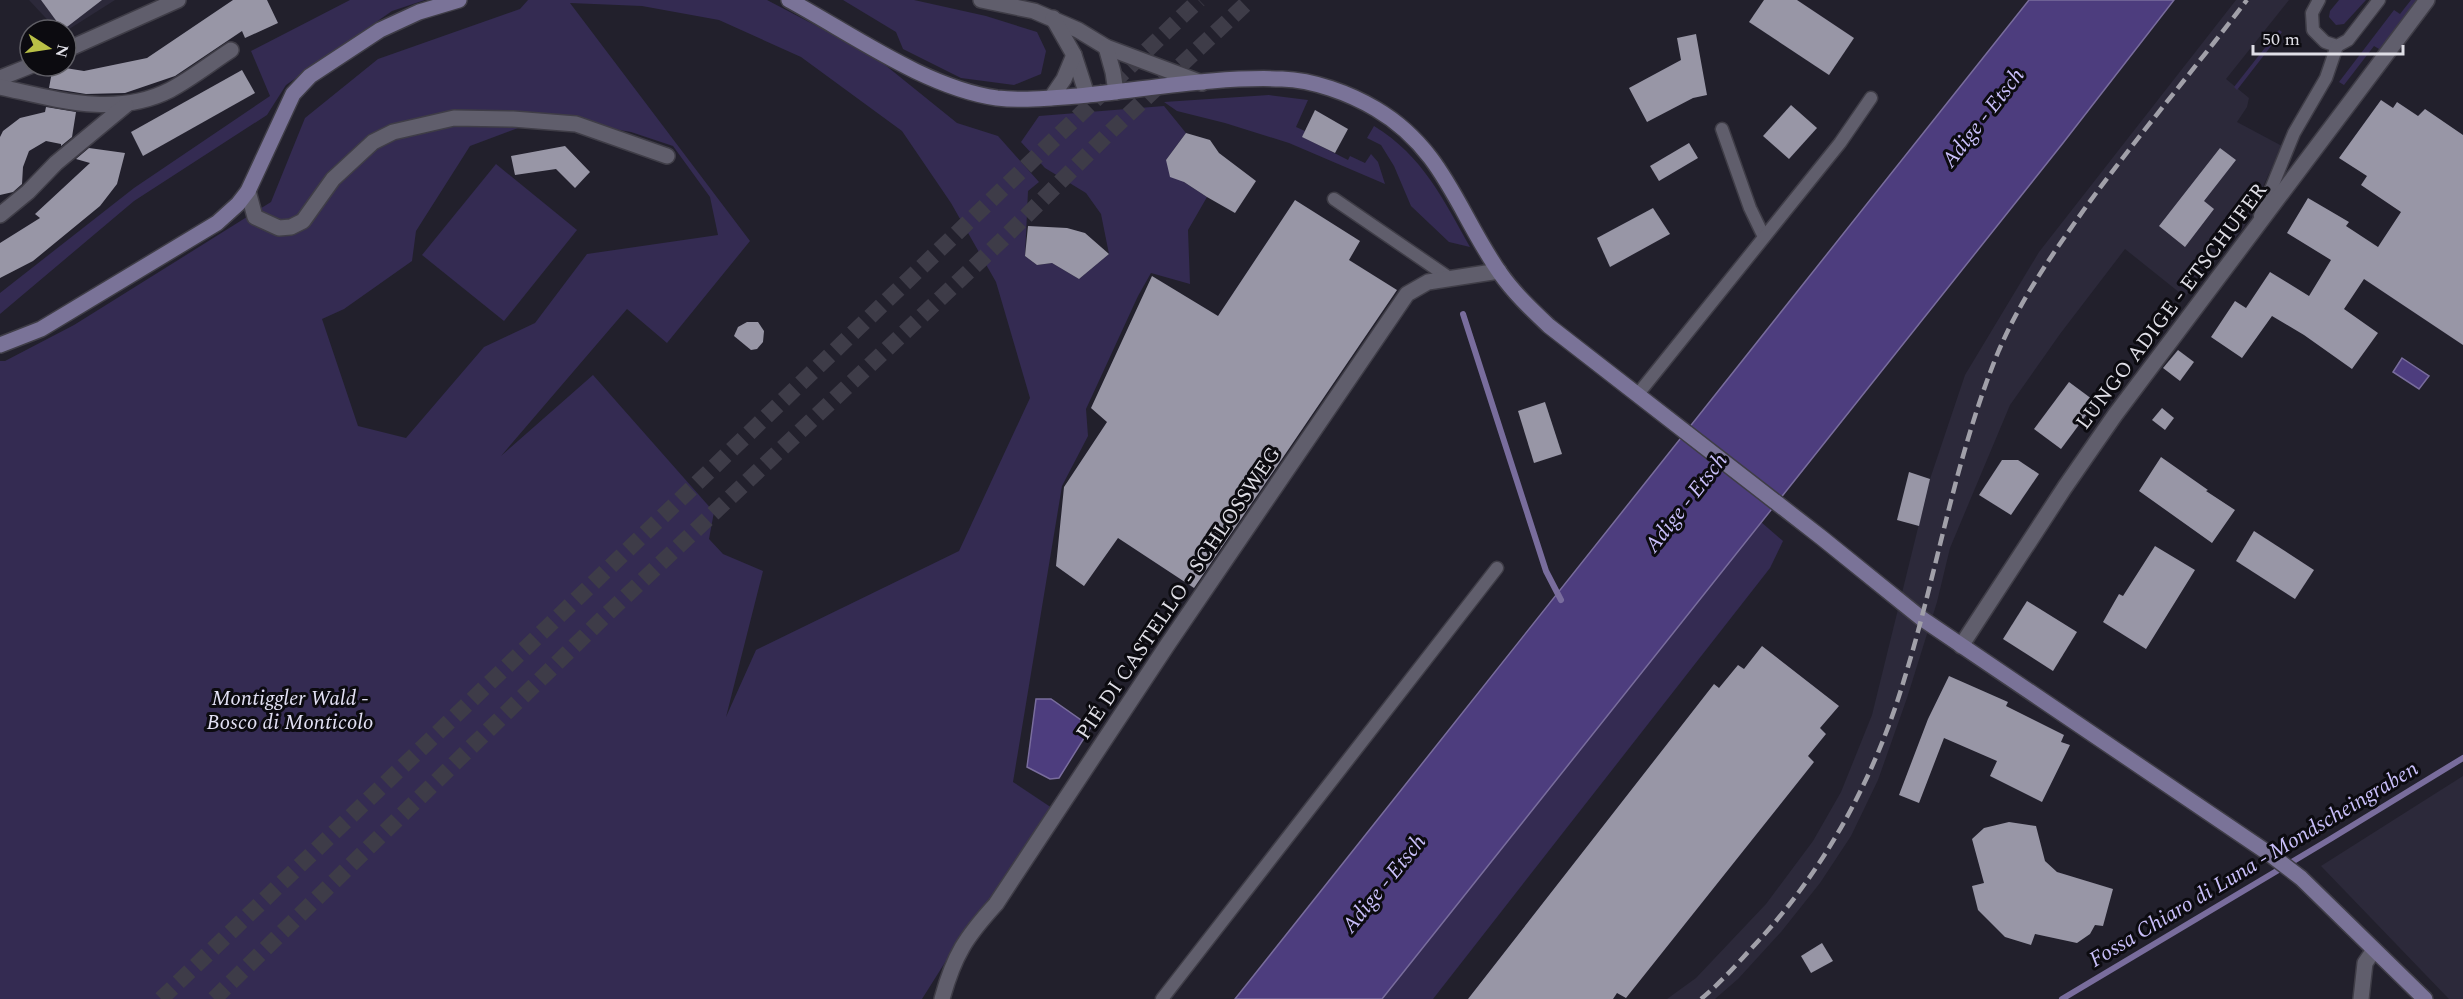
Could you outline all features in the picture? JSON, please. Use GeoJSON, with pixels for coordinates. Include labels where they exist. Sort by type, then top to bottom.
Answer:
{"type":"FeatureCollection","features":[{"type":"Feature","properties":{"kind":"main road"},"geometry":{"type":"LineString","coordinates":[[0,345],[41,328],[217,223],[238,204],[248,191],[293,94],[310,76],[380,30],[419,12],[459,0]]}},
{"type":"Feature","properties":{"kind":"main road"},"geometry":{"type":"LineString","coordinates":[[789,0],[928,77],[966,91],[1008,98],[1051,98],[1282,79],[1332,89],[1376,109],[1415,139],[1436,164],[1499,271],[1520,300],[1549,326],[1822,538],[1921,618],[2271,855],[2301,878],[2425,999]]}},
{"type":"Feature","properties":{"kind":"street"},"geometry":{"type":"LineString","coordinates":[[78,45],[177,0]]}},
{"type":"Feature","properties":{"kind":"street"},"geometry":{"type":"LineString","coordinates":[[981,0],[1034,11],[1053,18],[1106,47],[1202,84]]}},
{"type":"Feature","properties":{"kind":"street","name":"LUNGO ADIGE - ETSCHUFER"},"geometry":{"type":"LineString","coordinates":[[1961,646],[2096,442],[2427,0]]}},
{"type":"Feature","properties":{"kind":"street"},"geometry":{"type":"LineString","coordinates":[[1053,18],[1074,55],[1087,95]]}},
{"type":"Feature","properties":{"kind":"street"},"geometry":{"type":"LineString","coordinates":[[1106,47],[1116,92]]}},
{"type":"Feature","properties":{"kind":"street"},"geometry":{"type":"LineString","coordinates":[[0,87],[85,105],[126,105],[170,91],[231,50]]}},
{"type":"Feature","properties":{"kind":"street"},"geometry":{"type":"LineString","coordinates":[[1051,98],[1064,79],[1074,55]]}},
{"type":"Feature","properties":{"kind":"street"},"geometry":{"type":"LineString","coordinates":[[0,78],[18,71]]}},
{"type":"Feature","properties":{"kind":"street"},"geometry":{"type":"LineString","coordinates":[[0,215],[28,192],[56,162],[126,105]]}},
{"type":"Feature","properties":{"kind":"street"},"geometry":{"type":"LineString","coordinates":[[248,191],[255,217],[279,228],[291,228],[303,221],[333,179],[373,142],[393,132],[454,118],[513,119],[576,124],[667,156]]}},
{"type":"Feature","properties":{"kind":"street","name":"PIÉ DI CASTELLO - SCHLOSSWEG"},"geometry":{"type":"LineString","coordinates":[[942,999],[950,969],[965,941],[996,904],[1168,644],[1407,294],[1428,282],[1499,271]]}},
{"type":"Feature","properties":{"kind":"street"},"geometry":{"type":"LineString","coordinates":[[2361,999],[2365,963],[2374,950]]}},
{"type":"Feature","properties":{"kind":"lane"},"geometry":{"type":"LineString","coordinates":[[2319,0],[2312,13],[2313,30],[2325,42],[2337,46]]}},
{"type":"Feature","properties":{"kind":"lane"},"geometry":{"type":"LineString","coordinates":[[2256,228],[2294,133],[2326,78],[2337,46],[2348,40],[2379,0]]}},
{"type":"Feature","properties":{"kind":"lane"},"geometry":{"type":"LineString","coordinates":[[1638,394],[1840,143],[1871,98]]}},
{"type":"Feature","properties":{"kind":"lane"},"geometry":{"type":"LineString","coordinates":[[1722,129],[1750,208],[1764,237]]}},
{"type":"Feature","properties":{"kind":"lane"},"geometry":{"type":"LineString","coordinates":[[1334,199],[1449,277]]}},
{"type":"Feature","properties":{"kind":"lane"},"geometry":{"type":"LineString","coordinates":[[1162,999],[1497,568]]}},
{"type":"Feature","properties":{"kind":"shaded area"},"geometry":{"type":"Polygon","coordinates":[[[29,0],[115,0],[78,23],[78,18],[46,18],[29,0]]]}},
{"type":"Feature","properties":{"kind":"shaded area"},"geometry":{"type":"Polygon","coordinates":[[[2236,0],[2289,0],[2226,79],[2249,98],[2247,107],[2237,122],[2282,146],[2244,227],[2185,297],[2125,249],[2060,334],[2010,405],[1950,548],[1937,602],[1907,698],[1878,780],[1851,836],[1820,883],[1781,932],[1738,979],[1715,999],[1667,999],[1696,978],[1766,904],[1813,841],[1841,792],[1872,715],[1930,479],[1965,375],[2039,252],[2236,0]]]}},
{"type":"Feature","properties":{"kind":"shaded area"},"geometry":{"type":"Polygon","coordinates":[[[2463,776],[2463,999],[2449,999],[2321,866],[2463,776]]]}},
{"type":"Feature","properties":{"kind":"green space"},"geometry":{"type":"Polygon","coordinates":[[[350,0],[425,0],[392,11],[286,85],[267,115],[134,201],[0,314],[0,293],[134,188],[270,96],[251,51],[350,0]]]}},
{"type":"Feature","properties":{"kind":"green space","name":"Montiggler Wald - Bosco di Monticolo"},"geometry":{"type":"Polygon","coordinates":[[[528,0],[767,0],[874,56],[957,123],[998,136],[1039,182],[1028,191],[1025,256],[1037,265],[1052,263],[1079,279],[1109,254],[1101,214],[1086,193],[1045,168],[1021,142],[1039,116],[1164,106],[1186,133],[1166,160],[1184,182],[1207,197],[1188,230],[1190,284],[1151,273],[1138,296],[1086,409],[1088,436],[1062,486],[1013,782],[1052,808],[990,900],[956,945],[922,999],[0,999],[0,361],[5,361],[74,325],[271,202],[305,118],[378,59],[520,9],[528,0]],[[570,3],[750,241],[667,343],[627,309],[501,456],[593,375],[714,512],[709,539],[723,554],[763,571],[726,717],[756,650],[959,551],[1030,398],[996,282],[951,203],[902,131],[801,57],[719,20],[642,6],[570,3]],[[534,122],[470,146],[416,231],[412,261],[344,309],[322,319],[358,426],[406,438],[484,347],[535,323],[587,254],[718,235],[710,197],[673,146],[631,132],[580,123],[534,122]]]}},
{"type":"Feature","properties":{"kind":"green space"},"geometry":{"type":"Polygon","coordinates":[[[843,0],[914,0],[986,16],[1037,32],[1046,51],[1041,74],[1014,85],[961,78],[903,49],[896,32],[843,0]]]}},
{"type":"Feature","properties":{"kind":"green space"},"geometry":{"type":"Polygon","coordinates":[[[2339,0],[2366,0],[2344,24],[2336,25],[2329,17],[2330,11],[2339,0]]]}},
{"type":"Feature","properties":{"kind":"green space"},"geometry":{"type":"Polygon","coordinates":[[[2411,0],[2423,0],[2384,52],[2374,46],[2344,85],[2339,82],[2394,10],[2400,14],[2411,0]]]}},
{"type":"Feature","properties":{"kind":"green space"},"geometry":{"type":"Polygon","coordinates":[[[2279,30],[2282,32],[2237,90],[2234,87],[2279,30]]]}},
{"type":"Feature","properties":{"kind":"green space"},"geometry":{"type":"Polygon","coordinates":[[[1269,95],[1308,100],[1296,127],[1305,131],[1303,137],[1348,160],[1350,156],[1365,163],[1371,154],[1378,162],[1385,184],[1289,143],[1177,111],[1164,102],[1269,95]]]}},
{"type":"Feature","properties":{"kind":"green space"},"geometry":{"type":"Polygon","coordinates":[[[1374,126],[1406,151],[1419,165],[1441,196],[1470,247],[1449,242],[1411,206],[1394,166],[1381,145],[1367,138],[1374,126]]]}},
{"type":"Feature","properties":{"kind":"green space"},"geometry":{"type":"Polygon","coordinates":[[[496,164],[577,230],[504,321],[422,255],[496,164]]]}},
{"type":"Feature","properties":{"kind":"green space"},"geometry":{"type":"Polygon","coordinates":[[[1761,522],[1783,541],[1770,568],[1433,999],[1382,999],[1761,522]]]}},
{"type":"Feature","properties":{"kind":"water","name":"Adige - Etsch"},"geometry":{"type":"Polygon","coordinates":[[[2029,0],[2174,0],[2063,143],[1382,999],[1235,999],[2029,0]]]}},
{"type":"Feature","properties":{"kind":"water"},"geometry":{"type":"Polygon","coordinates":[[[2402,358],[2429,376],[2419,389],[2393,372],[2402,358]]]}},
{"type":"Feature","properties":{"kind":"water"},"geometry":{"type":"Polygon","coordinates":[[[1036,699],[1051,699],[1091,727],[1059,778],[1050,779],[1027,767],[1036,699]]]}},
{"type":"Feature","properties":{"kind":"building"},"geometry":{"type":"Polygon","coordinates":[[[41,0],[102,0],[78,18],[54,18],[41,0]]]}},
{"type":"Feature","properties":{"kind":"building"},"geometry":{"type":"Polygon","coordinates":[[[233,0],[267,0],[278,23],[245,38],[242,31],[175,76],[125,93],[86,94],[49,88],[51,78],[78,78],[78,70],[84,71],[147,58],[233,0]]]}},
{"type":"Feature","properties":{"kind":"building"},"geometry":{"type":"Polygon","coordinates":[[[1764,0],[1797,0],[1854,38],[1829,75],[1749,22],[1764,0]]]}},
{"type":"Feature","properties":{"kind":"building"},"geometry":{"type":"Polygon","coordinates":[[[1696,34],[1707,95],[1693,98],[1647,122],[1629,88],[1681,60],[1677,38],[1696,34]]]}},
{"type":"Feature","properties":{"kind":"building"},"geometry":{"type":"Polygon","coordinates":[[[242,70],[255,93],[143,156],[131,132],[242,70]]]}},
{"type":"Feature","properties":{"kind":"building"},"geometry":{"type":"Polygon","coordinates":[[[2381,100],[2393,108],[2397,102],[2418,116],[2425,109],[2463,135],[2463,345],[2364,279],[2344,309],[2378,333],[2352,369],[2304,335],[2272,316],[2242,358],[2211,337],[2235,301],[2246,308],[2270,272],[2309,296],[2331,260],[2287,233],[2308,198],[2349,222],[2346,226],[2378,247],[2401,212],[2361,185],[2367,176],[2339,158],[2381,100]]]}},
{"type":"Feature","properties":{"kind":"building"},"geometry":{"type":"Polygon","coordinates":[[[1791,105],[1817,128],[1789,159],[1763,136],[1791,105]]]}},
{"type":"Feature","properties":{"kind":"building"},"geometry":{"type":"Polygon","coordinates":[[[46,107],[76,112],[72,137],[61,146],[61,144],[46,141],[29,151],[23,167],[22,184],[13,192],[0,195],[0,137],[3,131],[20,118],[45,112],[46,107]]]}},
{"type":"Feature","properties":{"kind":"building"},"geometry":{"type":"Polygon","coordinates":[[[1315,110],[1348,129],[1335,153],[1302,137],[1315,110]]]}},
{"type":"Feature","properties":{"kind":"building"},"geometry":{"type":"Polygon","coordinates":[[[1186,133],[1210,140],[1219,153],[1256,181],[1235,213],[1184,182],[1170,177],[1166,160],[1186,133]]]}},
{"type":"Feature","properties":{"kind":"building"},"geometry":{"type":"Polygon","coordinates":[[[1689,143],[1698,158],[1659,181],[1650,166],[1689,143]]]}},
{"type":"Feature","properties":{"kind":"building"},"geometry":{"type":"Polygon","coordinates":[[[565,146],[590,172],[575,188],[556,169],[515,175],[511,156],[565,146]]]}},
{"type":"Feature","properties":{"kind":"building"},"geometry":{"type":"Polygon","coordinates":[[[89,148],[125,153],[117,184],[100,206],[33,261],[0,278],[0,243],[40,218],[35,214],[90,163],[76,159],[89,148]]]}},
{"type":"Feature","properties":{"kind":"building"},"geometry":{"type":"Polygon","coordinates":[[[2220,148],[2236,160],[2204,201],[2214,209],[2185,247],[2159,226],[2220,148]]]}},
{"type":"Feature","properties":{"kind":"building"},"geometry":{"type":"Polygon","coordinates":[[[1295,200],[1360,241],[1349,260],[1397,290],[1194,588],[1118,538],[1084,586],[1056,566],[1064,487],[1107,422],[1091,408],[1152,276],[1218,316],[1295,200]]]}},
{"type":"Feature","properties":{"kind":"building"},"geometry":{"type":"Polygon","coordinates":[[[1653,208],[1670,234],[1610,267],[1597,238],[1653,208]]]}},
{"type":"Feature","properties":{"kind":"building"},"geometry":{"type":"Polygon","coordinates":[[[1028,226],[1067,228],[1085,233],[1109,254],[1079,279],[1052,263],[1037,265],[1025,256],[1028,226]]]}},
{"type":"Feature","properties":{"kind":"building"},"geometry":{"type":"Polygon","coordinates":[[[747,322],[758,322],[764,331],[763,342],[757,349],[751,350],[734,336],[738,327],[747,322]]]}},
{"type":"Feature","properties":{"kind":"building"},"geometry":{"type":"Polygon","coordinates":[[[2178,350],[2194,362],[2180,381],[2163,368],[2178,350]]]}},
{"type":"Feature","properties":{"kind":"building"},"geometry":{"type":"Polygon","coordinates":[[[2069,382],[2096,402],[2061,449],[2034,429],[2069,382]]]}},
{"type":"Feature","properties":{"kind":"building"},"geometry":{"type":"Polygon","coordinates":[[[1545,402],[1562,454],[1534,463],[1518,411],[1545,402]]]}},
{"type":"Feature","properties":{"kind":"building"},"geometry":{"type":"Polygon","coordinates":[[[2162,408],[2174,418],[2165,430],[2152,420],[2162,408]]]}},
{"type":"Feature","properties":{"kind":"building"},"geometry":{"type":"Polygon","coordinates":[[[2161,457],[2235,510],[2212,543],[2139,491],[2161,457]]]}},
{"type":"Feature","properties":{"kind":"building"},"geometry":{"type":"Polygon","coordinates":[[[2002,460],[2018,460],[2039,474],[2011,515],[1979,495],[2002,460]]]}},
{"type":"Feature","properties":{"kind":"building"},"geometry":{"type":"Polygon","coordinates":[[[1909,472],[1930,479],[1919,526],[1897,520],[1909,472]]]}},
{"type":"Feature","properties":{"kind":"building"},"geometry":{"type":"Polygon","coordinates":[[[2254,531],[2314,570],[2295,599],[2236,561],[2254,531]]]}},
{"type":"Feature","properties":{"kind":"building"},"geometry":{"type":"Polygon","coordinates":[[[2155,546],[2195,570],[2146,649],[2103,622],[2119,594],[2123,596],[2155,546]]]}},
{"type":"Feature","properties":{"kind":"building"},"geometry":{"type":"Polygon","coordinates":[[[2027,601],[2077,632],[2053,671],[2003,639],[2027,601]]]}},
{"type":"Feature","properties":{"kind":"building"},"geometry":{"type":"Polygon","coordinates":[[[1762,646],[1839,706],[1820,728],[1826,734],[1808,756],[1814,762],[1626,998],[1617,993],[1613,999],[1468,999],[1714,684],[1719,688],[1738,665],[1744,669],[1762,646]]]}},
{"type":"Feature","properties":{"kind":"building"},"geometry":{"type":"Polygon","coordinates":[[[1949,676],[2008,702],[2006,706],[2064,735],[2061,742],[2070,745],[2042,802],[1990,776],[1997,761],[1944,738],[1919,803],[1899,795],[1928,719],[1949,676]]]}},
{"type":"Feature","properties":{"kind":"building"},"geometry":{"type":"Polygon","coordinates":[[[2009,822],[2036,826],[2045,861],[2057,872],[2113,889],[2103,926],[2095,925],[2090,934],[2077,943],[2035,934],[2031,945],[2005,937],[1978,910],[1972,886],[1984,883],[1972,839],[1984,828],[2009,822]]]}},
{"type":"Feature","properties":{"kind":"building"},"geometry":{"type":"Polygon","coordinates":[[[1822,943],[1833,961],[1811,973],[1801,956],[1822,943]]]}},
{"type":"Feature","properties":{"kind":"waterway"},"geometry":{"type":"LineString","coordinates":[[1463,314],[1546,571],[1561,600]]}},
{"type":"Feature","properties":{"kind":"waterway","name":"Fossa Chiaro di Luna - Mondscheingraben"},"geometry":{"type":"LineString","coordinates":[[2062,999],[2463,758]]}},
{"type":"Feature","properties":{"kind":"tunnel"},"geometry":{"type":"LineString","coordinates":[[161,999],[1199,0]]}},
{"type":"Feature","properties":{"kind":"tunnel"},"geometry":{"type":"LineString","coordinates":[[214,999],[605,616],[1003,239],[1111,131],[1250,0]]}},
{"type":"Feature","properties":{"kind":"railway"},"geometry":{"type":"LineString","coordinates":[[1701,999],[1717,985],[1786,909],[1829,848],[1864,783],[1893,715],[1904,680],[1970,431],[1999,350],[2017,313],[2048,261],[2083,211],[2247,0]]}}]}
